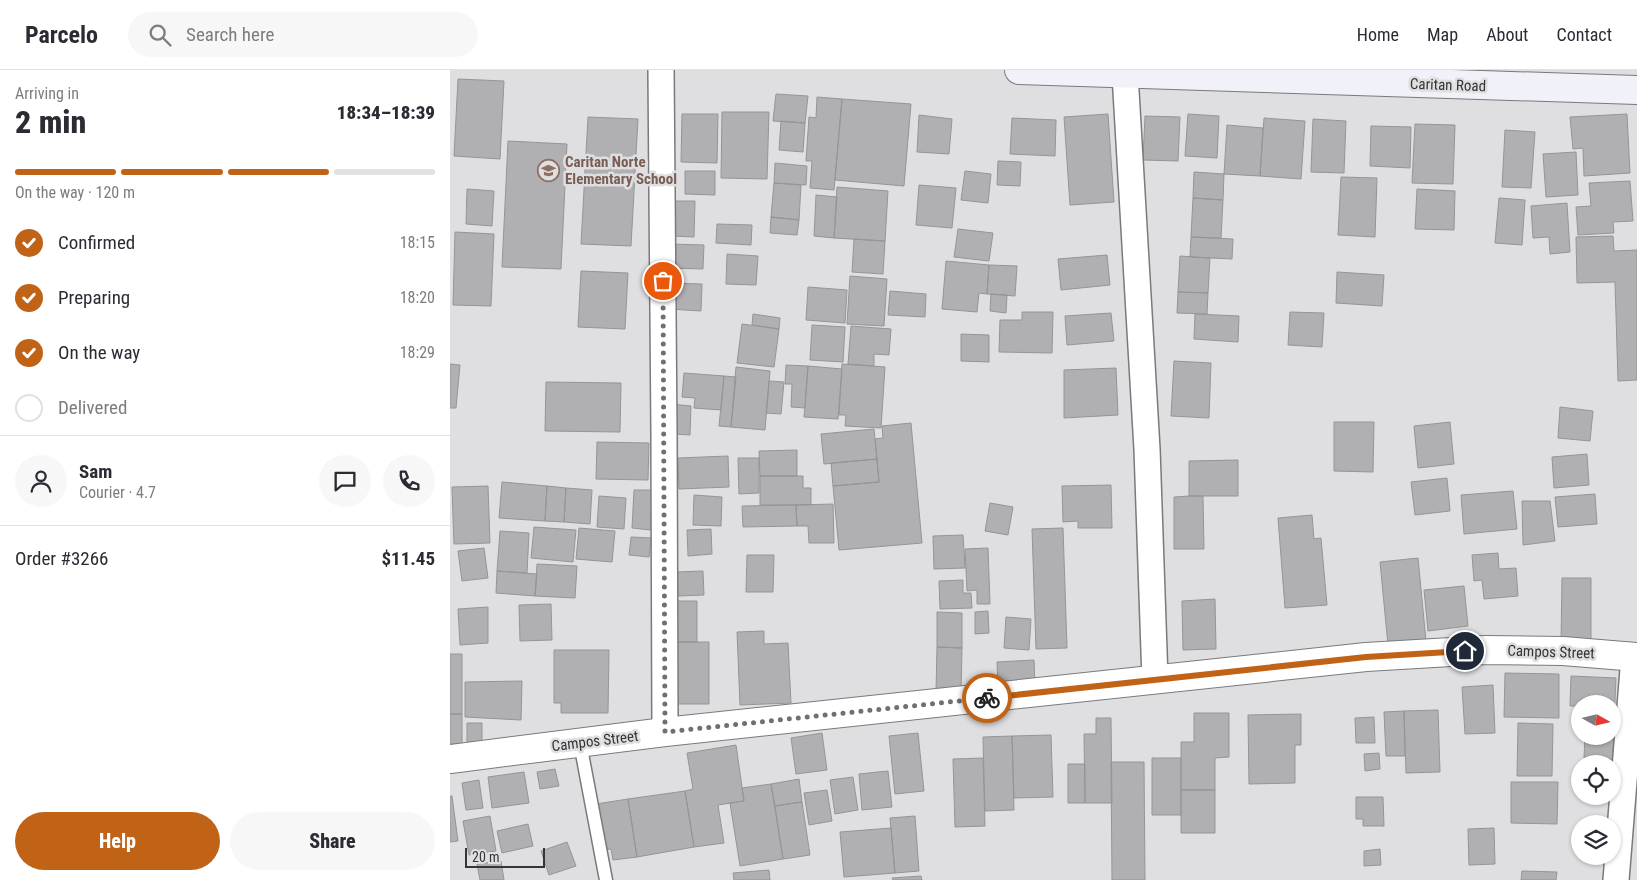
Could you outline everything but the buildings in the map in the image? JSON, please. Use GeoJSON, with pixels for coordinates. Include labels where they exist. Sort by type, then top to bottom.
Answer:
{"type":"FeatureCollection","features":[{"type":"Feature","properties":{"kind":"main road","name":"Caritan Road"},"geometry":{"type":"LineString","coordinates":[[1019,70],[1124,74],[1264,74],[1451,78],[1637,90]]}},
{"type":"Feature","properties":{"kind":"street"},"geometry":{"type":"LineString","coordinates":[[661,70],[665,732]]}},
{"type":"Feature","properties":{"kind":"street"},"geometry":{"type":"LineString","coordinates":[[1124,74],[1147,449],[1155,680]]}},
{"type":"Feature","properties":{"kind":"street","name":"Campos Street"},"geometry":{"type":"LineString","coordinates":[[450,759],[665,732],[1366,657],[1485,650],[1563,651],[1636,657]]}},
{"type":"Feature","properties":{"kind":"street"},"geometry":{"type":"LineString","coordinates":[[1616,880],[1636,657]]}},
{"type":"Feature","properties":{"kind":"lane"},"geometry":{"type":"LineString","coordinates":[[580,743],[606,880]]}},
{"type":"Feature","properties":{"kind":"way so far"},"geometry":{"type":"LineString","coordinates":[[663,281],[665,732],[987,698]]}},
{"type":"Feature","properties":{"kind":"place","name":"Caritan Norte Elementary School"},"geometry":{"type":"Point","coordinates":[549,171]}},
{"type":"Feature","properties":{"kind":"route"},"geometry":{"type":"LineString","coordinates":[[987,698],[1366,657],[1465,651]]}}]}
